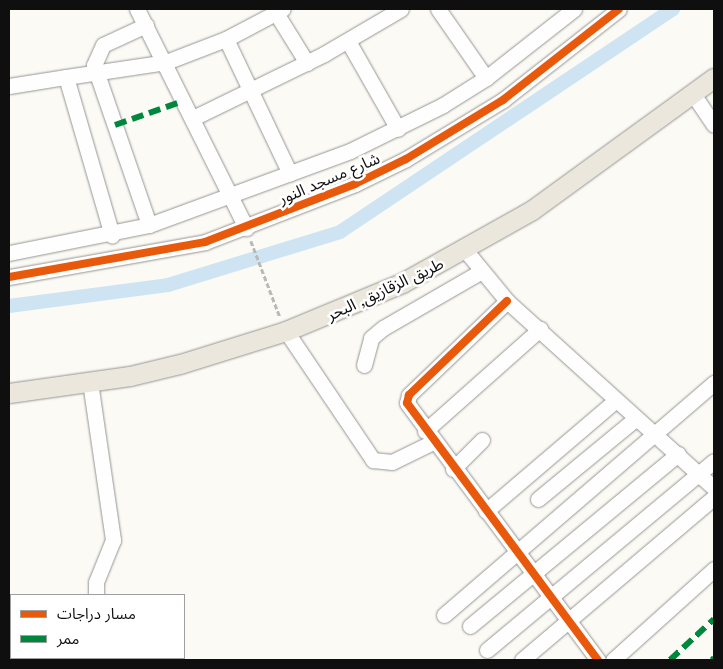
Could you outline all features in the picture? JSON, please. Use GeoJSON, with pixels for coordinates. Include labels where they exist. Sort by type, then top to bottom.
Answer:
{"type":"FeatureCollection","features":[{"type":"Feature","properties":{"kind":"main road","name":"طريق الزقازيق, البحر"},"geometry":{"type":"LineString","coordinates":[[9,393],[90,382],[180,364],[286,331],[402,284],[466,251],[577,180],[714,78]]}},
{"type":"Feature","properties":{"kind":"street"},"geometry":{"type":"LineString","coordinates":[[137,9],[166,62],[246,228]]}},
{"type":"Feature","properties":{"kind":"street"},"geometry":{"type":"LineString","coordinates":[[193,118],[307,63],[401,9]]}},
{"type":"Feature","properties":{"kind":"street"},"geometry":{"type":"LineString","coordinates":[[438,9],[486,78]]}},
{"type":"Feature","properties":{"kind":"street"},"geometry":{"type":"LineString","coordinates":[[9,253],[112,235],[149,225],[232,197],[398,129],[486,78],[557,14],[574,9]]}},
{"type":"Feature","properties":{"kind":"street","name":"شارع مسجد النور"},"geometry":{"type":"LineString","coordinates":[[9,278],[164,252],[246,228],[355,184],[456,131],[619,9]]}},
{"type":"Feature","properties":{"kind":"street"},"geometry":{"type":"LineString","coordinates":[[9,86],[166,62],[226,39],[274,12],[307,63]]}},
{"type":"Feature","properties":{"kind":"street"},"geometry":{"type":"LineString","coordinates":[[146,25],[99,49],[94,58],[96,73],[149,225]]}},
{"type":"Feature","properties":{"kind":"street"},"geometry":{"type":"LineString","coordinates":[[226,39],[253,88],[290,174]]}},
{"type":"Feature","properties":{"kind":"street"},"geometry":{"type":"LineString","coordinates":[[348,40],[398,129]]}},
{"type":"Feature","properties":{"kind":"street"},"geometry":{"type":"LineString","coordinates":[[66,77],[112,235]]}},
{"type":"Feature","properties":{"kind":"street"},"geometry":{"type":"LineString","coordinates":[[693,94],[714,125]]}},
{"type":"Feature","properties":{"kind":"street"},"geometry":{"type":"LineString","coordinates":[[466,251],[480,272],[507,301],[540,329],[615,401],[655,437],[678,454],[714,488]]}},
{"type":"Feature","properties":{"kind":"street"},"geometry":{"type":"LineString","coordinates":[[364,365],[371,338],[382,328],[480,272]]}},
{"type":"Feature","properties":{"kind":"street"},"geometry":{"type":"LineString","coordinates":[[507,301],[408,395],[408,406],[429,437],[598,660]]}},
{"type":"Feature","properties":{"kind":"street"},"geometry":{"type":"LineString","coordinates":[[286,331],[373,460],[392,462],[429,437],[540,329]]}},
{"type":"Feature","properties":{"kind":"street"},"geometry":{"type":"LineString","coordinates":[[90,382],[113,540],[96,582],[96,594]]}},
{"type":"Feature","properties":{"kind":"street"},"geometry":{"type":"LineString","coordinates":[[444,616],[655,437],[714,383]]}},
{"type":"Feature","properties":{"kind":"street"},"geometry":{"type":"LineString","coordinates":[[486,511],[615,401]]}},
{"type":"Feature","properties":{"kind":"street"},"geometry":{"type":"LineString","coordinates":[[538,499],[636,419]]}},
{"type":"Feature","properties":{"kind":"street"},"geometry":{"type":"LineString","coordinates":[[453,469],[482,440]]}},
{"type":"Feature","properties":{"kind":"street"},"geometry":{"type":"LineString","coordinates":[[470,626],[678,454]]}},
{"type":"Feature","properties":{"kind":"street"},"geometry":{"type":"LineString","coordinates":[[487,650],[714,461]]}},
{"type":"Feature","properties":{"kind":"street"},"geometry":{"type":"LineString","coordinates":[[522,660],[570,622],[714,497]]}},
{"type":"Feature","properties":{"kind":"street"},"geometry":{"type":"LineString","coordinates":[[613,660],[714,570]]}},
{"type":"Feature","properties":{"kind":"path"},"geometry":{"type":"LineString","coordinates":[[246,228],[286,331]]}},
{"type":"Feature","properties":{"kind":"waterway"},"geometry":{"type":"LineString","coordinates":[[9,306],[168,285],[340,232],[673,9]]}},
{"type":"Feature","properties":{"kind":"marked path"},"geometry":{"type":"LineString","coordinates":[[115,125],[183,101]]}},
{"type":"Feature","properties":{"kind":"marked path"},"geometry":{"type":"LineString","coordinates":[[670,660],[714,619]]}},
{"type":"Feature","properties":{"kind":"cycle path"},"geometry":{"type":"LineString","coordinates":[[9,277],[205,242],[355,184],[406,159],[503,100],[619,9]]}},
{"type":"Feature","properties":{"kind":"cycle path"},"geometry":{"type":"LineString","coordinates":[[507,301],[409,395],[407,403],[598,660]]}}]}
